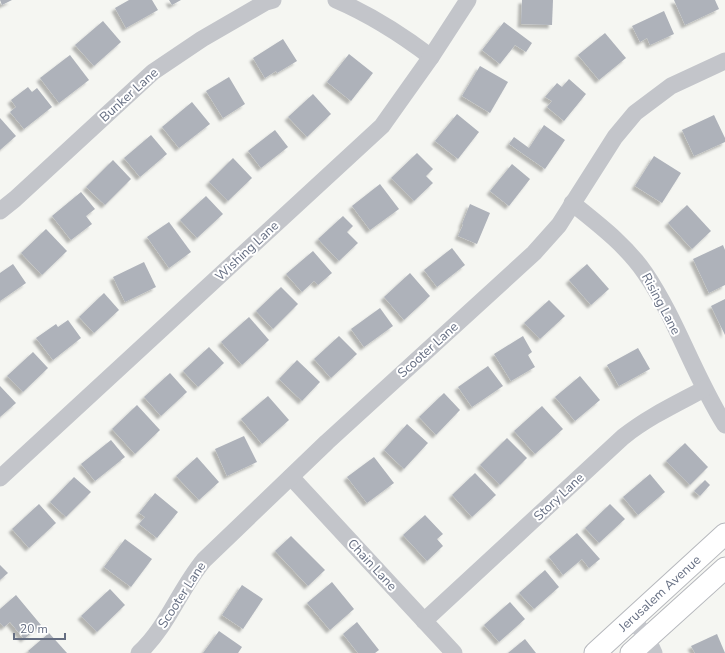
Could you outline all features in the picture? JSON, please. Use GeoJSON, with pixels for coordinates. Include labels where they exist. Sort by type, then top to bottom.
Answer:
{"type":"FeatureCollection","features":[{"type":"Feature","properties":{"kind":"main road","name":"Jerusalem Avenue"},"geometry":{"type":"LineString","coordinates":[[595,653],[725,534]]}},
{"type":"Feature","properties":{"kind":"main road","name":"Jerusalem Avenue"},"geometry":{"type":"LineString","coordinates":[[631,653],[650,646],[725,568]]}},
{"type":"Feature","properties":{"kind":"street","name":"Bunker Lane"},"geometry":{"type":"LineString","coordinates":[[0,211],[15,200],[154,72],[202,39],[266,2],[273,0]]}},
{"type":"Feature","properties":{"kind":"street"},"geometry":{"type":"LineString","coordinates":[[336,0],[356,8],[403,36],[431,58]]}},
{"type":"Feature","properties":{"kind":"street","name":"Wishing Lane"},"geometry":{"type":"LineString","coordinates":[[0,478],[382,126],[431,58],[468,0]]}},
{"type":"Feature","properties":{"kind":"street","name":"Scooter Lane"},"geometry":{"type":"LineString","coordinates":[[139,653],[150,643],[162,627],[188,582],[204,560],[291,477],[534,254],[559,225],[615,137],[635,113],[671,86],[725,61]]}},
{"type":"Feature","properties":{"kind":"street","name":"Rising Lane"},"geometry":{"type":"LineString","coordinates":[[572,203],[610,234],[631,255],[645,272],[665,308],[704,389],[725,425]]}},
{"type":"Feature","properties":{"kind":"street","name":"Story Lane"},"geometry":{"type":"LineString","coordinates":[[424,620],[623,437],[654,415],[704,389]]}},
{"type":"Feature","properties":{"kind":"street","name":"Chain Lane"},"geometry":{"type":"LineString","coordinates":[[291,477],[454,653]]}},
{"type":"Feature","properties":{"kind":"street"},"geometry":{"type":"LineString","coordinates":[[632,618],[650,646]]}},
{"type":"Feature","properties":{"kind":"building"},"geometry":{"type":"Polygon","coordinates":[[[0,0],[12,0],[2,5],[0,0]]]}},
{"type":"Feature","properties":{"kind":"building"},"geometry":{"type":"Polygon","coordinates":[[[129,0],[152,0],[158,10],[126,28],[115,8],[129,0]]]}},
{"type":"Feature","properties":{"kind":"building"},"geometry":{"type":"Polygon","coordinates":[[[169,0],[181,0],[172,5],[169,0]]]}},
{"type":"Feature","properties":{"kind":"building"},"geometry":{"type":"Polygon","coordinates":[[[522,0],[553,0],[552,25],[521,24],[522,0]]]}},
{"type":"Feature","properties":{"kind":"building"},"geometry":{"type":"Polygon","coordinates":[[[674,0],[715,0],[719,9],[685,25],[674,0]]]}},
{"type":"Feature","properties":{"kind":"building"},"geometry":{"type":"Polygon","coordinates":[[[664,11],[674,34],[650,45],[647,38],[640,42],[632,26],[664,11]]]}},
{"type":"Feature","properties":{"kind":"building"},"geometry":{"type":"Polygon","coordinates":[[[103,21],[121,42],[94,66],[75,45],[103,21]]]}},
{"type":"Feature","properties":{"kind":"building"},"geometry":{"type":"Polygon","coordinates":[[[504,22],[532,43],[526,52],[515,45],[500,64],[482,50],[504,22]]]}},
{"type":"Feature","properties":{"kind":"building"},"geometry":{"type":"Polygon","coordinates":[[[605,33],[626,58],[599,80],[578,55],[605,33]]]}},
{"type":"Feature","properties":{"kind":"building"},"geometry":{"type":"Polygon","coordinates":[[[283,39],[297,61],[277,73],[276,71],[265,78],[253,58],[283,39]]]}},
{"type":"Feature","properties":{"kind":"building"},"geometry":{"type":"Polygon","coordinates":[[[349,54],[373,73],[351,101],[327,82],[349,54]]]}},
{"type":"Feature","properties":{"kind":"building"},"geometry":{"type":"Polygon","coordinates":[[[70,55],[89,80],[59,103],[40,78],[70,55]]]}},
{"type":"Feature","properties":{"kind":"building"},"geometry":{"type":"Polygon","coordinates":[[[480,66],[508,82],[490,113],[462,96],[480,66]]]}},
{"type":"Feature","properties":{"kind":"building"},"geometry":{"type":"Polygon","coordinates":[[[229,77],[245,104],[223,118],[206,91],[229,77]]]}},
{"type":"Feature","properties":{"kind":"building"},"geometry":{"type":"Polygon","coordinates":[[[569,79],[586,94],[564,121],[547,107],[552,101],[545,97],[557,83],[562,87],[569,79]]]}},
{"type":"Feature","properties":{"kind":"building"},"geometry":{"type":"Polygon","coordinates":[[[28,87],[32,92],[37,88],[52,107],[24,129],[10,112],[16,107],[11,100],[28,87]]]}},
{"type":"Feature","properties":{"kind":"building"},"geometry":{"type":"Polygon","coordinates":[[[313,94],[331,114],[307,137],[288,117],[313,94]]]}},
{"type":"Feature","properties":{"kind":"building"},"geometry":{"type":"Polygon","coordinates":[[[192,102],[210,124],[179,148],[162,127],[192,102]]]}},
{"type":"Feature","properties":{"kind":"building"},"geometry":{"type":"Polygon","coordinates":[[[457,114],[479,132],[458,159],[435,141],[457,114]]]}},
{"type":"Feature","properties":{"kind":"building"},"geometry":{"type":"Polygon","coordinates":[[[714,115],[725,138],[725,142],[694,156],[682,130],[714,115]]]}},
{"type":"Feature","properties":{"kind":"building"},"geometry":{"type":"Polygon","coordinates":[[[0,118],[16,136],[0,150],[0,118]]]}},
{"type":"Feature","properties":{"kind":"building"},"geometry":{"type":"Polygon","coordinates":[[[544,125],[565,140],[545,169],[509,144],[514,137],[529,148],[544,125]]]}},
{"type":"Feature","properties":{"kind":"building"},"geometry":{"type":"Polygon","coordinates":[[[275,130],[288,147],[261,168],[248,151],[275,130]]]}},
{"type":"Feature","properties":{"kind":"building"},"geometry":{"type":"Polygon","coordinates":[[[151,135],[167,154],[140,177],[124,158],[151,135]]]}},
{"type":"Feature","properties":{"kind":"building"},"geometry":{"type":"Polygon","coordinates":[[[417,153],[433,169],[426,176],[433,183],[414,201],[391,178],[417,153]]]}},
{"type":"Feature","properties":{"kind":"building"},"geometry":{"type":"Polygon","coordinates":[[[654,156],[681,173],[662,203],[635,186],[654,156]]]}},
{"type":"Feature","properties":{"kind":"building"},"geometry":{"type":"Polygon","coordinates":[[[233,158],[252,178],[228,201],[209,182],[233,158]]]}},
{"type":"Feature","properties":{"kind":"building"},"geometry":{"type":"Polygon","coordinates":[[[113,160],[131,179],[105,205],[86,187],[113,160]]]}},
{"type":"Feature","properties":{"kind":"building"},"geometry":{"type":"Polygon","coordinates":[[[512,164],[530,179],[509,206],[490,191],[512,164]]]}},
{"type":"Feature","properties":{"kind":"building"},"geometry":{"type":"Polygon","coordinates":[[[380,184],[399,209],[370,230],[352,206],[380,184]]]}},
{"type":"Feature","properties":{"kind":"building"},"geometry":{"type":"Polygon","coordinates":[[[81,192],[95,209],[86,216],[92,224],[71,240],[52,216],[81,192]]]}},
{"type":"Feature","properties":{"kind":"building"},"geometry":{"type":"Polygon","coordinates":[[[206,196],[223,214],[197,238],[180,220],[206,196]]]}},
{"type":"Feature","properties":{"kind":"building"},"geometry":{"type":"Polygon","coordinates":[[[470,204],[490,213],[477,244],[458,236],[470,204]]]}},
{"type":"Feature","properties":{"kind":"building"},"geometry":{"type":"Polygon","coordinates":[[[687,205],[711,231],[692,249],[668,223],[687,205]]]}},
{"type":"Feature","properties":{"kind":"building"},"geometry":{"type":"Polygon","coordinates":[[[343,216],[353,226],[347,232],[358,243],[339,261],[318,239],[343,216]]]}},
{"type":"Feature","properties":{"kind":"building"},"geometry":{"type":"Polygon","coordinates":[[[169,222],[191,252],[169,268],[147,237],[169,222]]]}},
{"type":"Feature","properties":{"kind":"building"},"geometry":{"type":"Polygon","coordinates":[[[46,229],[67,251],[42,275],[21,253],[46,229]]]}},
{"type":"Feature","properties":{"kind":"building"},"geometry":{"type":"Polygon","coordinates":[[[723,245],[725,250],[725,285],[709,293],[693,259],[723,245]]]}},
{"type":"Feature","properties":{"kind":"building"},"geometry":{"type":"Polygon","coordinates":[[[452,248],[465,265],[437,287],[424,270],[452,248]]]}},
{"type":"Feature","properties":{"kind":"building"},"geometry":{"type":"Polygon","coordinates":[[[313,251],[332,273],[318,285],[314,281],[302,292],[286,274],[313,251]]]}},
{"type":"Feature","properties":{"kind":"building"},"geometry":{"type":"Polygon","coordinates":[[[144,262],[156,287],[125,302],[113,277],[144,262]]]}},
{"type":"Feature","properties":{"kind":"building"},"geometry":{"type":"Polygon","coordinates":[[[13,264],[26,283],[0,301],[0,273],[13,264]]]}},
{"type":"Feature","properties":{"kind":"building"},"geometry":{"type":"Polygon","coordinates":[[[587,264],[609,289],[591,305],[569,280],[587,264]]]}},
{"type":"Feature","properties":{"kind":"building"},"geometry":{"type":"Polygon","coordinates":[[[410,273],[430,296],[404,320],[384,297],[410,273]]]}},
{"type":"Feature","properties":{"kind":"building"},"geometry":{"type":"Polygon","coordinates":[[[281,287],[298,304],[273,329],[256,311],[281,287]]]}},
{"type":"Feature","properties":{"kind":"building"},"geometry":{"type":"Polygon","coordinates":[[[104,293],[119,310],[94,333],[79,317],[104,293]]]}},
{"type":"Feature","properties":{"kind":"building"},"geometry":{"type":"Polygon","coordinates":[[[725,299],[725,335],[711,306],[725,299]]]}},
{"type":"Feature","properties":{"kind":"building"},"geometry":{"type":"Polygon","coordinates":[[[549,300],[565,316],[540,339],[524,323],[549,300]]]}},
{"type":"Feature","properties":{"kind":"building"},"geometry":{"type":"Polygon","coordinates":[[[380,308],[393,326],[364,347],[351,329],[380,308]]]}},
{"type":"Feature","properties":{"kind":"building"},"geometry":{"type":"Polygon","coordinates":[[[249,317],[269,340],[242,365],[221,342],[249,317]]]}},
{"type":"Feature","properties":{"kind":"building"},"geometry":{"type":"Polygon","coordinates":[[[68,320],[81,338],[53,360],[36,338],[56,324],[58,327],[68,320]]]}},
{"type":"Feature","properties":{"kind":"building"},"geometry":{"type":"Polygon","coordinates":[[[339,336],[357,354],[331,378],[314,359],[339,336]]]}},
{"type":"Feature","properties":{"kind":"building"},"geometry":{"type":"Polygon","coordinates":[[[523,336],[532,352],[528,355],[535,367],[511,381],[494,354],[523,336]]]}},
{"type":"Feature","properties":{"kind":"building"},"geometry":{"type":"Polygon","coordinates":[[[209,347],[224,363],[198,387],[183,371],[209,347]]]}},
{"type":"Feature","properties":{"kind":"building"},"geometry":{"type":"Polygon","coordinates":[[[638,348],[650,369],[619,386],[607,365],[638,348]]]}},
{"type":"Feature","properties":{"kind":"building"},"geometry":{"type":"Polygon","coordinates":[[[33,352],[48,368],[23,392],[7,376],[33,352]]]}},
{"type":"Feature","properties":{"kind":"building"},"geometry":{"type":"Polygon","coordinates":[[[297,360],[320,382],[302,401],[279,379],[297,360]]]}},
{"type":"Feature","properties":{"kind":"building"},"geometry":{"type":"Polygon","coordinates":[[[488,366],[503,386],[472,407],[458,387],[488,366]]]}},
{"type":"Feature","properties":{"kind":"building"},"geometry":{"type":"Polygon","coordinates":[[[170,373],[187,392],[161,416],[144,397],[170,373]]]}},
{"type":"Feature","properties":{"kind":"building"},"geometry":{"type":"Polygon","coordinates":[[[580,376],[600,400],[575,421],[555,397],[580,376]]]}},
{"type":"Feature","properties":{"kind":"building"},"geometry":{"type":"Polygon","coordinates":[[[0,386],[16,403],[0,417],[0,386]]]}},
{"type":"Feature","properties":{"kind":"building"},"geometry":{"type":"Polygon","coordinates":[[[444,393],[460,410],[436,435],[419,417],[444,393]]]}},
{"type":"Feature","properties":{"kind":"building"},"geometry":{"type":"Polygon","coordinates":[[[268,396],[289,420],[262,444],[241,419],[268,396]]]}},
{"type":"Feature","properties":{"kind":"building"},"geometry":{"type":"Polygon","coordinates":[[[137,405],[160,430],[135,454],[112,429],[137,405]]]}},
{"type":"Feature","properties":{"kind":"building"},"geometry":{"type":"Polygon","coordinates":[[[542,406],[563,429],[535,454],[514,431],[542,406]]]}},
{"type":"Feature","properties":{"kind":"building"},"geometry":{"type":"Polygon","coordinates":[[[407,424],[428,443],[404,469],[384,450],[407,424]]]}},
{"type":"Feature","properties":{"kind":"building"},"geometry":{"type":"Polygon","coordinates":[[[244,436],[257,462],[227,476],[215,449],[244,436]]]}},
{"type":"Feature","properties":{"kind":"building"},"geometry":{"type":"Polygon","coordinates":[[[507,438],[527,458],[500,485],[480,465],[507,438]]]}},
{"type":"Feature","properties":{"kind":"building"},"geometry":{"type":"Polygon","coordinates":[[[111,440],[125,457],[95,481],[81,464],[111,440]]]}},
{"type":"Feature","properties":{"kind":"building"},"geometry":{"type":"Polygon","coordinates":[[[685,443],[708,467],[690,485],[666,461],[685,443]]]}},
{"type":"Feature","properties":{"kind":"building"},"geometry":{"type":"Polygon","coordinates":[[[197,457],[219,482],[199,500],[176,476],[197,457]]]}},
{"type":"Feature","properties":{"kind":"building"},"geometry":{"type":"Polygon","coordinates":[[[374,457],[394,483],[367,503],[347,477],[374,457]]]}},
{"type":"Feature","properties":{"kind":"building"},"geometry":{"type":"Polygon","coordinates":[[[475,473],[496,495],[472,517],[452,495],[475,473]]]}},
{"type":"Feature","properties":{"kind":"building"},"geometry":{"type":"Polygon","coordinates":[[[650,474],[665,492],[638,515],[623,497],[650,474]]]}},
{"type":"Feature","properties":{"kind":"building"},"geometry":{"type":"Polygon","coordinates":[[[74,477],[91,492],[66,517],[50,502],[74,477]]]}},
{"type":"Feature","properties":{"kind":"building"},"geometry":{"type":"Polygon","coordinates":[[[705,480],[710,485],[700,496],[694,491],[705,480]]]}},
{"type":"Feature","properties":{"kind":"building"},"geometry":{"type":"Polygon","coordinates":[[[155,493],[178,512],[157,538],[139,524],[145,517],[139,513],[155,493]]]}},
{"type":"Feature","properties":{"kind":"building"},"geometry":{"type":"Polygon","coordinates":[[[39,504],[56,523],[29,548],[12,529],[39,504]]]}},
{"type":"Feature","properties":{"kind":"building"},"geometry":{"type":"Polygon","coordinates":[[[610,504],[625,519],[599,543],[585,528],[610,504]]]}},
{"type":"Feature","properties":{"kind":"building"},"geometry":{"type":"Polygon","coordinates":[[[425,515],[443,534],[437,539],[443,546],[427,561],[403,535],[425,515]]]}},
{"type":"Feature","properties":{"kind":"building"},"geometry":{"type":"Polygon","coordinates":[[[577,533],[600,559],[589,568],[582,559],[563,575],[549,557],[577,533]]]}},
{"type":"Feature","properties":{"kind":"building"},"geometry":{"type":"Polygon","coordinates":[[[291,536],[325,570],[308,586],[275,551],[291,536]]]}},
{"type":"Feature","properties":{"kind":"building"},"geometry":{"type":"Polygon","coordinates":[[[125,539],[152,559],[131,587],[104,567],[125,539]]]}},
{"type":"Feature","properties":{"kind":"building"},"geometry":{"type":"Polygon","coordinates":[[[0,565],[8,573],[0,580],[0,565]]]}},
{"type":"Feature","properties":{"kind":"building"},"geometry":{"type":"Polygon","coordinates":[[[545,570],[559,587],[534,609],[519,593],[545,570]]]}},
{"type":"Feature","properties":{"kind":"building"},"geometry":{"type":"Polygon","coordinates":[[[332,582],[354,609],[330,630],[307,603],[332,582]]]}},
{"type":"Feature","properties":{"kind":"building"},"geometry":{"type":"Polygon","coordinates":[[[242,585],[263,599],[243,629],[222,615],[242,585]]]}},
{"type":"Feature","properties":{"kind":"building"},"geometry":{"type":"Polygon","coordinates":[[[110,589],[125,605],[97,632],[81,616],[110,589]]]}},
{"type":"Feature","properties":{"kind":"building"},"geometry":{"type":"Polygon","coordinates":[[[16,595],[41,625],[24,639],[10,622],[4,627],[0,623],[0,609],[16,595]]]}},
{"type":"Feature","properties":{"kind":"building"},"geometry":{"type":"Polygon","coordinates":[[[510,602],[525,619],[499,642],[484,625],[510,602]]]}},
{"type":"Feature","properties":{"kind":"building"},"geometry":{"type":"Polygon","coordinates":[[[357,622],[379,650],[375,653],[358,653],[343,634],[357,622]]]}},
{"type":"Feature","properties":{"kind":"building"},"geometry":{"type":"Polygon","coordinates":[[[219,631],[242,647],[238,653],[203,653],[219,631]]]}},
{"type":"Feature","properties":{"kind":"building"},"geometry":{"type":"Polygon","coordinates":[[[49,633],[67,653],[30,653],[28,651],[49,633]]]}},
{"type":"Feature","properties":{"kind":"building"},"geometry":{"type":"Polygon","coordinates":[[[717,634],[725,653],[695,653],[691,646],[717,634]]]}},
{"type":"Feature","properties":{"kind":"building"},"geometry":{"type":"Polygon","coordinates":[[[525,639],[536,653],[508,653],[525,639]]]}}]}
